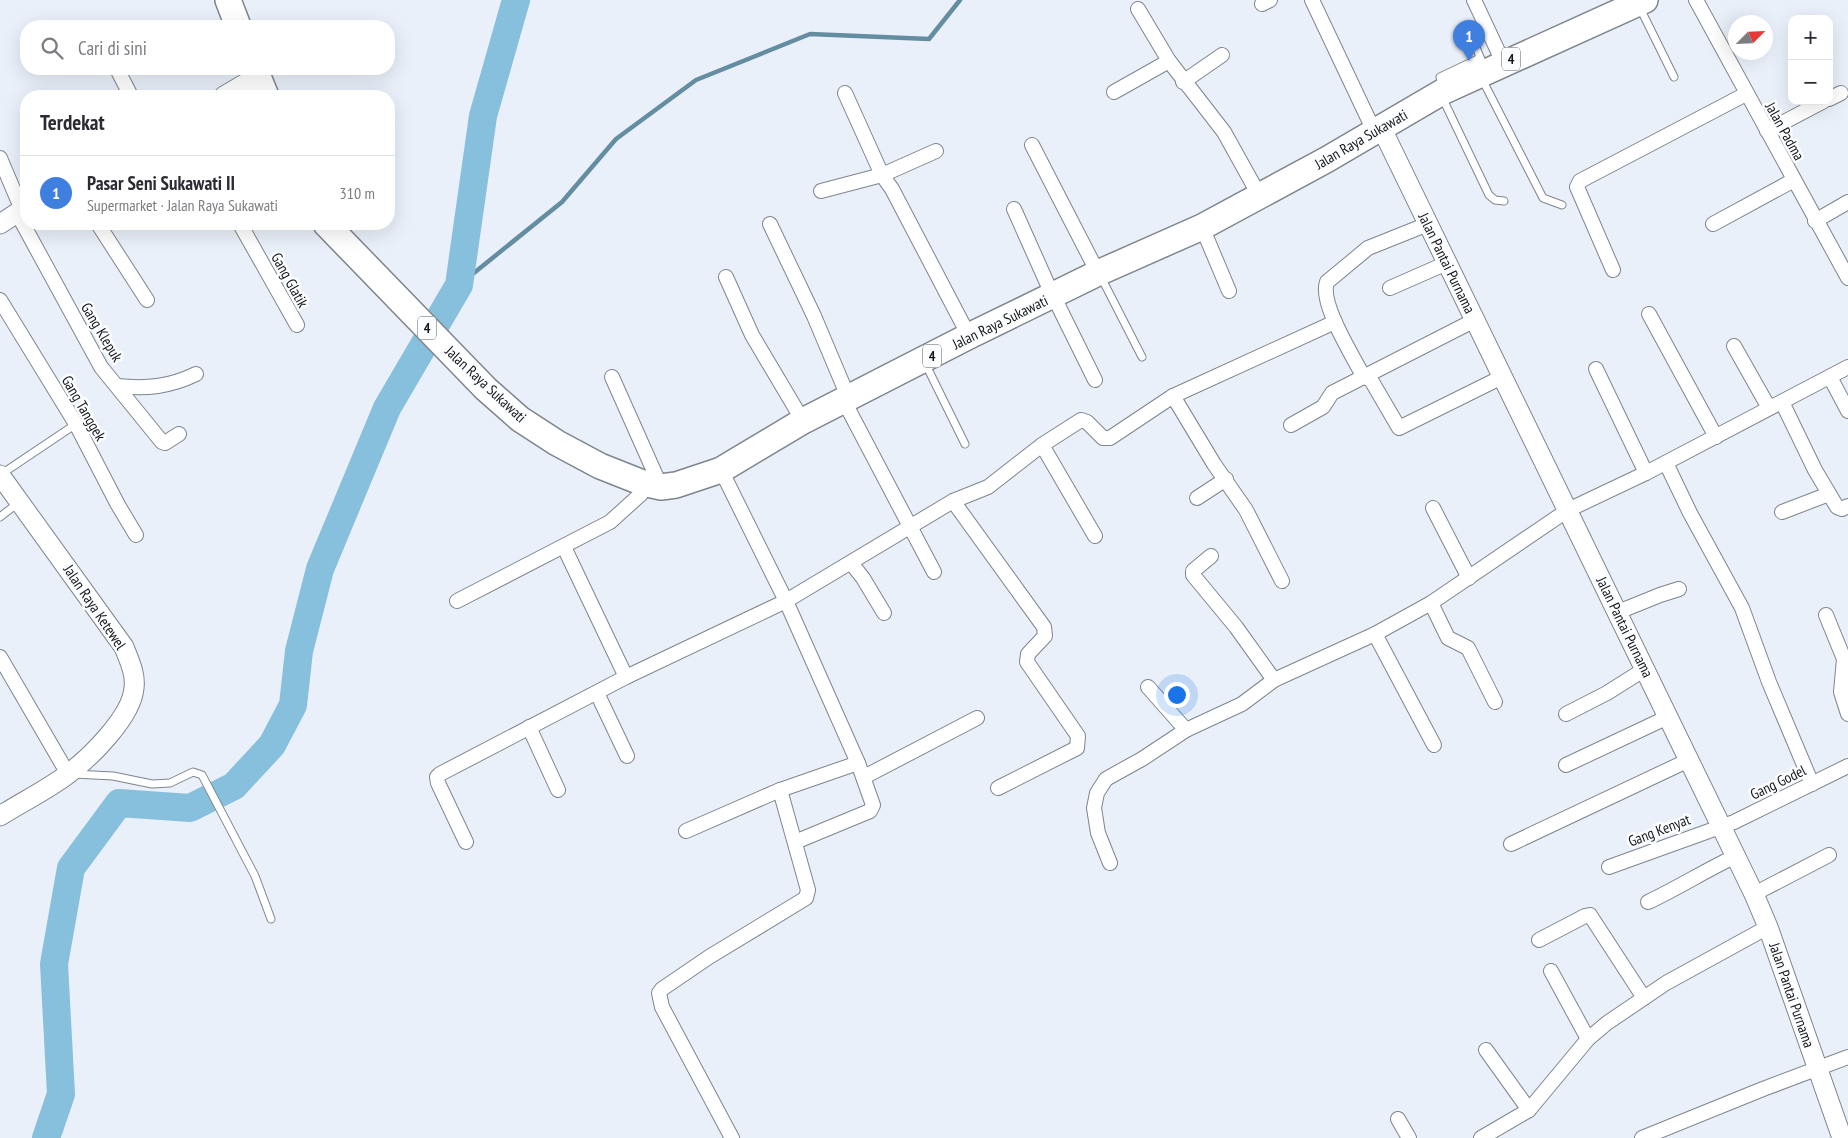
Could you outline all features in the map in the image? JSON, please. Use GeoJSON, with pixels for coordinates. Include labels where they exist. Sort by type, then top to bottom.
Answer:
{"type":"FeatureCollection","features":[{"type":"Feature","properties":{"kind":"highway"},"geometry":{"type":"LineString","coordinates":[[228,0],[236,20]]}},
{"type":"Feature","properties":{"kind":"highway","name":"Jalan Raya Sukawati"},"geometry":{"type":"LineString","coordinates":[[332,230],[486,389],[520,419],[556,443],[600,466],[652,485],[691,481],[721,470],[803,421],[968,336],[1098,273],[1202,227],[1258,195],[1326,160],[1487,66],[1642,2]]}},
{"type":"Feature","properties":{"kind":"street"},"geometry":{"type":"LineString","coordinates":[[1312,0],[1377,129]]}},
{"type":"Feature","properties":{"kind":"street"},"geometry":{"type":"LineString","coordinates":[[1474,0],[1487,66]]}},
{"type":"Feature","properties":{"kind":"street","name":"Jalan Padma"},"geometry":{"type":"LineString","coordinates":[[1696,0],[1848,278]]}},
{"type":"Feature","properties":{"kind":"street"},"geometry":{"type":"LineString","coordinates":[[1138,9],[1169,62],[1224,132],[1258,195]]}},
{"type":"Feature","properties":{"kind":"street"},"geometry":{"type":"LineString","coordinates":[[1183,82],[1222,55]]}},
{"type":"Feature","properties":{"kind":"street"},"geometry":{"type":"LineString","coordinates":[[1114,92],[1169,62]]}},
{"type":"Feature","properties":{"kind":"street"},"geometry":{"type":"LineString","coordinates":[[120,75],[128,90]]}},
{"type":"Feature","properties":{"kind":"street"},"geometry":{"type":"LineString","coordinates":[[238,90],[260,80]]}},
{"type":"Feature","properties":{"kind":"street"},"geometry":{"type":"LineString","coordinates":[[845,93],[883,176],[892,189],[968,336]]}},
{"type":"Feature","properties":{"kind":"street"},"geometry":{"type":"LineString","coordinates":[[1613,270],[1577,187],[1580,181],[1746,94]]}},
{"type":"Feature","properties":{"kind":"street"},"geometry":{"type":"LineString","coordinates":[[1767,131],[1816,105]]}},
{"type":"Feature","properties":{"kind":"street","name":"Jalan Pantai Purnama"},"geometry":{"type":"LineString","coordinates":[[1377,129],[1428,224],[1754,894],[1768,926],[1818,1069],[1839,1137]]}},
{"type":"Feature","properties":{"kind":"street"},"geometry":{"type":"LineString","coordinates":[[1032,145],[1098,273]]}},
{"type":"Feature","properties":{"kind":"street"},"geometry":{"type":"LineString","coordinates":[[821,191],[883,176],[936,151]]}},
{"type":"Feature","properties":{"kind":"street","name":"Gang Klepuk"},"geometry":{"type":"LineString","coordinates":[[0,158],[20,205]]}},
{"type":"Feature","properties":{"kind":"street"},"geometry":{"type":"LineString","coordinates":[[1713,224],[1794,180]]}},
{"type":"Feature","properties":{"kind":"street"},"geometry":{"type":"LineString","coordinates":[[1816,221],[1848,202]]}},
{"type":"Feature","properties":{"kind":"street"},"geometry":{"type":"LineString","coordinates":[[1014,210],[1095,380]]}},
{"type":"Feature","properties":{"kind":"street"},"geometry":{"type":"LineString","coordinates":[[0,224],[20,211]]}},
{"type":"Feature","properties":{"kind":"street"},"geometry":{"type":"LineString","coordinates":[[770,224],[814,316],[846,400],[909,527],[934,572]]}},
{"type":"Feature","properties":{"kind":"street"},"geometry":{"type":"LineString","coordinates":[[1428,224],[1368,248],[1327,282],[1326,294],[1335,322],[1363,376],[1371,380],[1399,428],[1502,377]]}},
{"type":"Feature","properties":{"kind":"street"},"geometry":{"type":"LineString","coordinates":[[1202,227],[1229,290]]}},
{"type":"Feature","properties":{"kind":"street","name":"Gang Klepuk"},"geometry":{"type":"LineString","coordinates":[[32,230],[88,344],[102,367],[162,442],[165,443],[179,434]]}},
{"type":"Feature","properties":{"kind":"street"},"geometry":{"type":"LineString","coordinates":[[102,230],[147,300]]}},
{"type":"Feature","properties":{"kind":"street","name":"Gang Glatik"},"geometry":{"type":"LineString","coordinates":[[243,230],[297,325]]}},
{"type":"Feature","properties":{"kind":"street"},"geometry":{"type":"LineString","coordinates":[[1390,288],[1447,263]]}},
{"type":"Feature","properties":{"kind":"street"},"geometry":{"type":"LineString","coordinates":[[726,277],[752,335],[803,421]]}},
{"type":"Feature","properties":{"kind":"street","name":"Gang Tanggek"},"geometry":{"type":"LineString","coordinates":[[0,300],[76,424],[118,506],[136,535]]}},
{"type":"Feature","properties":{"kind":"street"},"geometry":{"type":"LineString","coordinates":[[1649,314],[1716,437]]}},
{"type":"Feature","properties":{"kind":"street"},"geometry":{"type":"LineString","coordinates":[[1291,425],[1323,407],[1332,393],[1475,320]]}},
{"type":"Feature","properties":{"kind":"street"},"geometry":{"type":"LineString","coordinates":[[466,842],[438,783],[437,777],[626,677],[786,601],[953,502],[988,487],[1042,445],[1081,420],[1087,422],[1103,438],[1110,438],[1174,396],[1335,322]]}},
{"type":"Feature","properties":{"kind":"street"},"geometry":{"type":"LineString","coordinates":[[1734,346],[1769,408]]}},
{"type":"Feature","properties":{"kind":"street"},"geometry":{"type":"LineString","coordinates":[[1110,863],[1098,833],[1094,808],[1097,793],[1106,778],[1142,759],[1186,730],[1242,704],[1274,680],[1375,634],[1431,603],[1568,510],[1666,463],[1848,367]]}},
{"type":"Feature","properties":{"kind":"street"},"geometry":{"type":"LineString","coordinates":[[1596,369],[1646,473]]}},
{"type":"Feature","properties":{"kind":"street"},"geometry":{"type":"LineString","coordinates":[[117,386],[163,387],[196,374]]}},
{"type":"Feature","properties":{"kind":"street"},"geometry":{"type":"LineString","coordinates":[[457,601],[610,522],[652,485],[612,377]]}},
{"type":"Feature","properties":{"kind":"street"},"geometry":{"type":"LineString","coordinates":[[1830,377],[1848,411]]}},
{"type":"Feature","properties":{"kind":"street"},"geometry":{"type":"LineString","coordinates":[[1174,396],[1214,464],[1246,510],[1282,581]]}},
{"type":"Feature","properties":{"kind":"street"},"geometry":{"type":"LineString","coordinates":[[1782,402],[1838,509],[1848,506]]}},
{"type":"Feature","properties":{"kind":"street"},"geometry":{"type":"LineString","coordinates":[[1042,445],[1095,536]]}},
{"type":"Feature","properties":{"kind":"street"},"geometry":{"type":"LineString","coordinates":[[1666,463],[1690,513],[1742,608],[1769,682],[1812,784]]}},
{"type":"Feature","properties":{"kind":"street"},"geometry":{"type":"LineString","coordinates":[[721,470],[786,601],[858,763],[873,802],[870,810],[795,842]]}},
{"type":"Feature","properties":{"kind":"street","name":"Jalan Raya Ketewel"},"geometry":{"type":"LineString","coordinates":[[0,475],[124,648],[132,669],[135,687],[131,705],[119,724],[68,774],[0,816]]}},
{"type":"Feature","properties":{"kind":"street"},"geometry":{"type":"LineString","coordinates":[[1197,498],[1226,479]]}},
{"type":"Feature","properties":{"kind":"street"},"geometry":{"type":"LineString","coordinates":[[1782,512],[1829,494]]}},
{"type":"Feature","properties":{"kind":"street"},"geometry":{"type":"LineString","coordinates":[[953,502],[1044,626],[1045,636],[1028,654],[1027,662],[1078,736],[1077,748],[998,788]]}},
{"type":"Feature","properties":{"kind":"street"},"geometry":{"type":"LineString","coordinates":[[1433,508],[1469,578]]}},
{"type":"Feature","properties":{"kind":"street"},"geometry":{"type":"LineString","coordinates":[[564,547],[626,677]]}},
{"type":"Feature","properties":{"kind":"street"},"geometry":{"type":"LineString","coordinates":[[1211,556],[1193,571],[1193,575],[1236,627],[1274,680]]}},
{"type":"Feature","properties":{"kind":"street"},"geometry":{"type":"LineString","coordinates":[[850,564],[863,578],[884,613]]}},
{"type":"Feature","properties":{"kind":"street"},"geometry":{"type":"LineString","coordinates":[[1618,612],[1660,595],[1679,590]]}},
{"type":"Feature","properties":{"kind":"street"},"geometry":{"type":"LineString","coordinates":[[1431,603],[1448,638],[1468,648],[1494,702]]}},
{"type":"Feature","properties":{"kind":"street"},"geometry":{"type":"LineString","coordinates":[[1826,616],[1844,659],[1841,692],[1848,714]]}},
{"type":"Feature","properties":{"kind":"street"},"geometry":{"type":"LineString","coordinates":[[1375,634],[1434,745]]}},
{"type":"Feature","properties":{"kind":"street"},"geometry":{"type":"LineString","coordinates":[[0,657],[68,774]]}},
{"type":"Feature","properties":{"kind":"street"},"geometry":{"type":"LineString","coordinates":[[1566,714],[1607,693],[1645,669]]}},
{"type":"Feature","properties":{"kind":"street"},"geometry":{"type":"LineString","coordinates":[[1148,687],[1186,730]]}},
{"type":"Feature","properties":{"kind":"street"},"geometry":{"type":"LineString","coordinates":[[597,693],[627,756]]}},
{"type":"Feature","properties":{"kind":"street"},"geometry":{"type":"LineString","coordinates":[[1566,765],[1668,717]]}},
{"type":"Feature","properties":{"kind":"street"},"geometry":{"type":"LineString","coordinates":[[864,777],[977,718]]}},
{"type":"Feature","properties":{"kind":"street"},"geometry":{"type":"LineString","coordinates":[[529,727],[558,790]]}},
{"type":"Feature","properties":{"kind":"street"},"geometry":{"type":"LineString","coordinates":[[1511,844],[1689,760]]}},
{"type":"Feature","properties":{"kind":"street"},"geometry":{"type":"LineString","coordinates":[[686,831],[780,790],[858,763]]}},
{"type":"Feature","properties":{"kind":"street","name":"Gang Godel"},"geometry":{"type":"LineString","coordinates":[[1721,824],[1734,822],[1848,766]]}},
{"type":"Feature","properties":{"kind":"street"},"geometry":{"type":"LineString","coordinates":[[732,1138],[662,1007],[659,993],[709,957],[806,898],[808,890],[780,790]]}},
{"type":"Feature","properties":{"kind":"street","name":"Gang Kenyat"},"geometry":{"type":"LineString","coordinates":[[1609,867],[1721,824]]}},
{"type":"Feature","properties":{"kind":"street"},"geometry":{"type":"LineString","coordinates":[[1754,894],[1829,855]]}},
{"type":"Feature","properties":{"kind":"street"},"geometry":{"type":"LineString","coordinates":[[1648,902],[1685,884],[1707,869],[1736,856]]}},
{"type":"Feature","properties":{"kind":"street"},"geometry":{"type":"LineString","coordinates":[[1539,940],[1589,914],[1644,998]]}},
{"type":"Feature","properties":{"kind":"street"},"geometry":{"type":"LineString","coordinates":[[1481,1138],[1529,1110],[1588,1040],[1607,1023],[1666,983],[1768,926]]}},
{"type":"Feature","properties":{"kind":"street"},"geometry":{"type":"LineString","coordinates":[[1551,971],[1588,1040]]}},
{"type":"Feature","properties":{"kind":"street"},"geometry":{"type":"LineString","coordinates":[[1486,1050],[1529,1110]]}},
{"type":"Feature","properties":{"kind":"street"},"geometry":{"type":"LineString","coordinates":[[1642,1138],[1848,1057]]}},
{"type":"Feature","properties":{"kind":"street"},"geometry":{"type":"LineString","coordinates":[[1398,1119],[1410,1138]]}},
{"type":"Feature","properties":{"kind":"lane"},"geometry":{"type":"LineString","coordinates":[[1642,2],[1674,76]]}},
{"type":"Feature","properties":{"kind":"lane"},"geometry":{"type":"LineString","coordinates":[[1465,35],[1471,36],[1487,66],[1543,198],[1562,205]]}},
{"type":"Feature","properties":{"kind":"lane"},"geometry":{"type":"LineString","coordinates":[[1442,92],[1489,195],[1495,200],[1504,201]]}},
{"type":"Feature","properties":{"kind":"lane"},"geometry":{"type":"LineString","coordinates":[[1098,273],[1142,357]]}},
{"type":"Feature","properties":{"kind":"lane"},"geometry":{"type":"LineString","coordinates":[[923,360],[965,444]]}},
{"type":"Feature","properties":{"kind":"lane"},"geometry":{"type":"LineString","coordinates":[[0,475],[76,424]]}},
{"type":"Feature","properties":{"kind":"lane"},"geometry":{"type":"LineString","coordinates":[[0,517],[20,501]]}},
{"type":"Feature","properties":{"kind":"lane"},"geometry":{"type":"LineString","coordinates":[[68,774],[113,776],[152,784],[170,783],[193,772],[202,775],[227,819],[255,876],[271,919]]}},
{"type":"Feature","properties":{"kind":"waterway"},"geometry":{"type":"LineString","coordinates":[[46,1138],[61,1094],[54,964],[71,868],[119,803],[190,808],[234,786],[272,745],[293,705],[299,651],[320,569],[387,408],[459,285],[483,116],[516,0]]}},
{"type":"Feature","properties":{"kind":"waterway"},"geometry":{"type":"LineString","coordinates":[[459,285],[562,202],[616,139],[696,80],[810,34],[929,39],[960,0]]}},
{"type":"Feature","properties":{"kind":"place","name":"Pasar Seni Sukawati II"},"geometry":{"type":"Point","coordinates":[1469,61]}}]}
